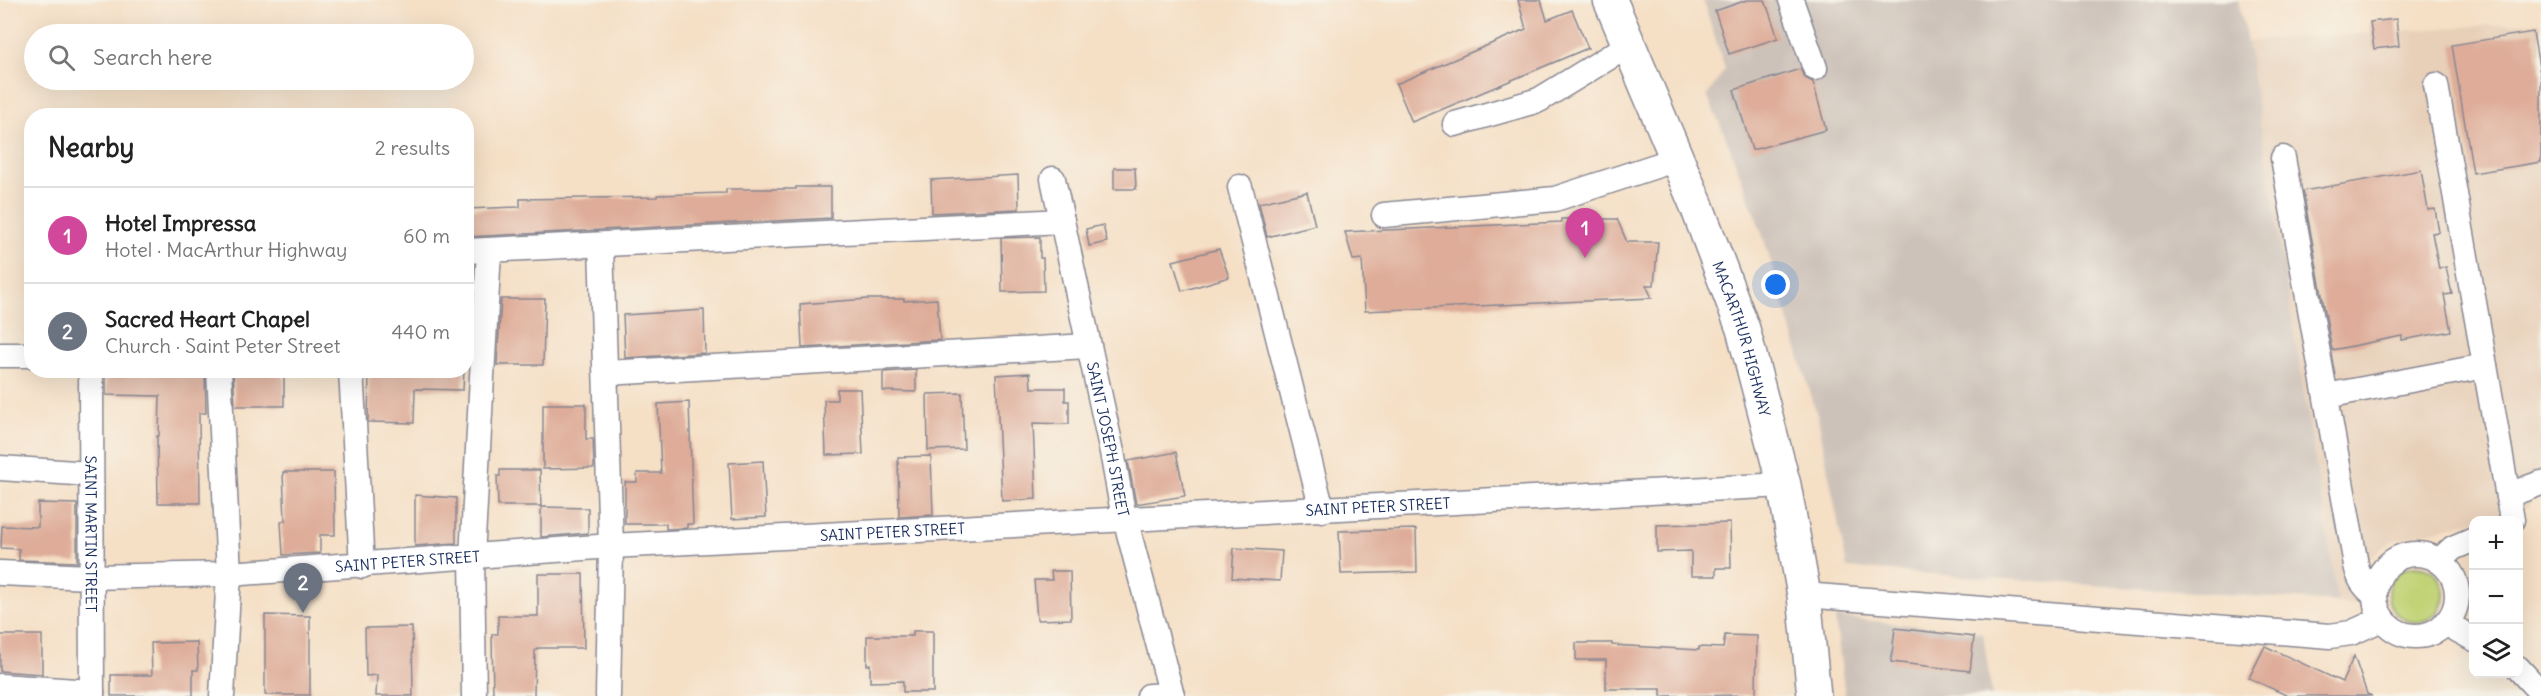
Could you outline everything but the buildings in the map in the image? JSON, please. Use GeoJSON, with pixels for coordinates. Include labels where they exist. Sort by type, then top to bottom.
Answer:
{"type":"FeatureCollection","features":[{"type":"Feature","properties":{"kind":"highway","name":"MACARTHUR HIGHWAY"},"geometry":{"type":"LineString","coordinates":[[1610,0],[1677,159],[1743,329],[1784,485],[1803,595],[1814,696]]}},
{"type":"Feature","properties":{"kind":"street"},"geometry":{"type":"LineString","coordinates":[[1791,0],[1815,68]]}},
{"type":"Feature","properties":{"kind":"street"},"geometry":{"type":"LineString","coordinates":[[1455,124],[1539,100],[1629,45]]}},
{"type":"Feature","properties":{"kind":"street"},"geometry":{"type":"LineString","coordinates":[[2436,85],[2511,516]]}},
{"type":"Feature","properties":{"kind":"street"},"geometry":{"type":"LineString","coordinates":[[2283,158],[2356,565],[2359,579],[2375,595]]}},
{"type":"Feature","properties":{"kind":"street"},"geometry":{"type":"LineString","coordinates":[[1384,215],[1555,199],[1677,159]]}},
{"type":"Feature","properties":{"kind":"street","name":"SAINT JOSEPH STREET"},"geometry":{"type":"LineString","coordinates":[[1053,179],[1164,696]]}},
{"type":"Feature","properties":{"kind":"street"},"geometry":{"type":"LineString","coordinates":[[1240,187],[1322,510]]}},
{"type":"Feature","properties":{"kind":"street"},"geometry":{"type":"LineString","coordinates":[[474,696],[472,557],[478,250],[602,246],[1062,221]]}},
{"type":"Feature","properties":{"kind":"street"},"geometry":{"type":"LineString","coordinates":[[602,246],[611,546],[608,696]]}},
{"type":"Feature","properties":{"kind":"street"},"geometry":{"type":"LineString","coordinates":[[606,373],[1088,346]]}},
{"type":"Feature","properties":{"kind":"street"},"geometry":{"type":"LineString","coordinates":[[0,355],[24,356]]}},
{"type":"Feature","properties":{"kind":"street"},"geometry":{"type":"LineString","coordinates":[[2326,396],[2485,366]]}},
{"type":"Feature","properties":{"kind":"street","name":"SAINT MARTIN STREET"},"geometry":{"type":"LineString","coordinates":[[91,378],[92,694]]}},
{"type":"Feature","properties":{"kind":"street"},"geometry":{"type":"LineString","coordinates":[[219,378],[229,574],[222,696]]}},
{"type":"Feature","properties":{"kind":"street"},"geometry":{"type":"LineString","coordinates":[[351,378],[362,566]]}},
{"type":"Feature","properties":{"kind":"street"},"geometry":{"type":"LineString","coordinates":[[0,468],[90,474]]}},
{"type":"Feature","properties":{"kind":"street"},"geometry":{"type":"LineString","coordinates":[[2508,495],[2541,483]]}},
{"type":"Feature","properties":{"kind":"street","name":"SAINT PETER STREET"},"geometry":{"type":"LineString","coordinates":[[0,573],[90,577],[229,574],[611,546],[1784,485]]}},
{"type":"Feature","properties":{"kind":"street"},"geometry":{"type":"LineString","coordinates":[[2439,561],[2453,548],[2469,541]]}},
{"type":"Feature","properties":{"kind":"street"},"geometry":{"type":"LineString","coordinates":[[2428,555],[2439,561],[2449,571],[2455,584],[2457,598],[2453,612],[2445,623],[2434,631],[2420,636],[2406,634],[2392,628],[2382,619],[2377,607],[2375,595],[2382,571],[2391,562],[2403,556],[2428,555]]}},
{"type":"Feature","properties":{"kind":"street"},"geometry":{"type":"LineString","coordinates":[[1803,595],[2330,636],[2351,633],[2382,619]]}},
{"type":"Feature","properties":{"kind":"street"},"geometry":{"type":"LineString","coordinates":[[2445,623],[2469,636]]}},
{"type":"Feature","properties":{"kind":"street"},"geometry":{"type":"LineString","coordinates":[[2523,673],[2541,693]]}},
{"type":"Feature","properties":{"kind":"street"},"geometry":{"type":"LineString","coordinates":[[0,686],[92,694]]}},
{"type":"Feature","properties":{"kind":"shaded area"},"geometry":{"type":"Polygon","coordinates":[[[1703,0],[2238,0],[2247,41],[2338,602],[1847,568],[1818,418],[1762,233],[1724,133],[1707,96],[1725,69],[1703,0]]]}},
{"type":"Feature","properties":{"kind":"shaded area"},"geometry":{"type":"Polygon","coordinates":[[[2541,22],[2541,451],[2529,507],[2492,516],[2469,516],[2469,522],[2391,541],[2369,557],[2355,605],[2338,602],[2247,41],[2541,22]]]}},
{"type":"Feature","properties":{"kind":"shaded area"},"geometry":{"type":"Polygon","coordinates":[[[1835,617],[1983,633],[1992,696],[1845,696],[1835,617]]]}},
{"type":"Feature","properties":{"kind":"green space"},"geometry":{"type":"Polygon","coordinates":[[[2411,566],[2421,566],[2436,574],[2442,583],[2444,594],[2442,605],[2436,614],[2421,622],[2411,622],[2400,617],[2393,610],[2388,599],[2388,589],[2393,578],[2400,571],[2411,566]]]}},
{"type":"Feature","properties":{"kind":"place","name":"Hotel Impressa"},"geometry":{"type":"Point","coordinates":[1585,258]}},
{"type":"Feature","properties":{"kind":"place","name":"Sacred Heart Chapel"},"geometry":{"type":"Point","coordinates":[303,613]}}]}
